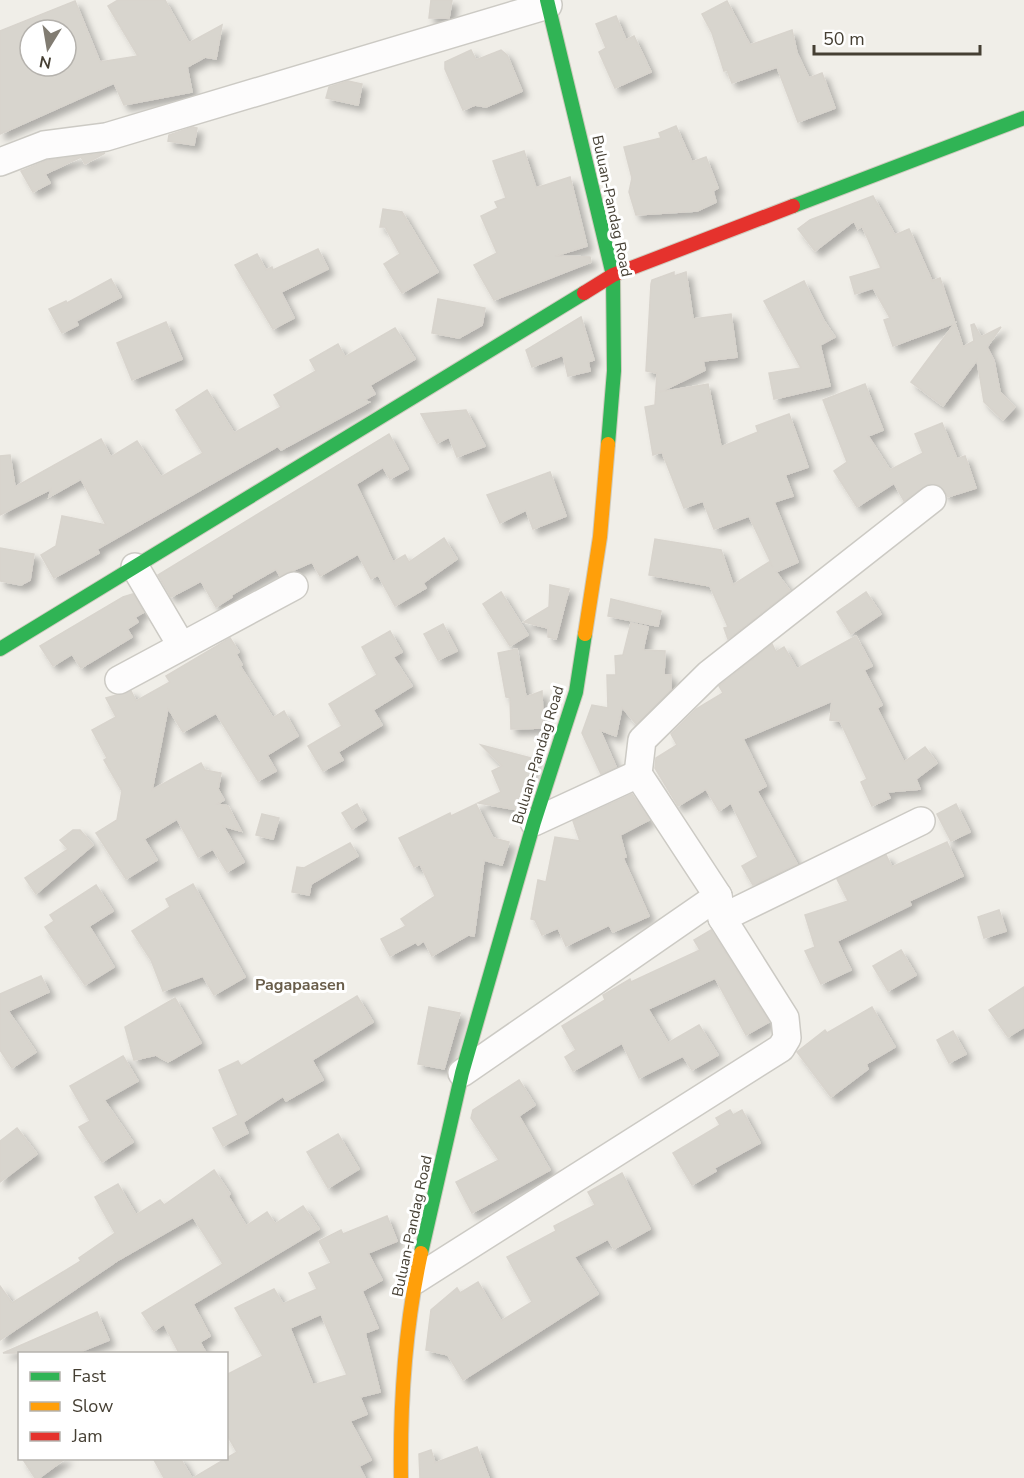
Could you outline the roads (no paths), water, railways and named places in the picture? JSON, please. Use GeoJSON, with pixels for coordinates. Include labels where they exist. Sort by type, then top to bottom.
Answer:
{"type":"FeatureCollection","features":[{"type":"Feature","properties":{"kind":"main road","name":"Buluan-Pandag Road"},"geometry":{"type":"LineString","coordinates":[[401,1478],[400,1416],[415,1280],[462,1073],[534,822],[576,692],[600,537],[614,370],[613,275],[548,3]]}},
{"type":"Feature","properties":{"kind":"main road"},"geometry":{"type":"LineString","coordinates":[[0,649],[613,275],[1024,118]]}},
{"type":"Feature","properties":{"kind":"street"},"geometry":{"type":"LineString","coordinates":[[0,162],[44,146],[106,137],[548,3]]}},
{"type":"Feature","properties":{"kind":"street"},"geometry":{"type":"LineString","coordinates":[[415,1280],[781,1048],[787,1038],[785,1018],[638,774],[642,740],[709,674],[932,500]]}},
{"type":"Feature","properties":{"kind":"street"},"geometry":{"type":"LineString","coordinates":[[135,567],[181,645]]}},
{"type":"Feature","properties":{"kind":"street"},"geometry":{"type":"LineString","coordinates":[[119,680],[294,586]]}},
{"type":"Feature","properties":{"kind":"street"},"geometry":{"type":"LineString","coordinates":[[534,822],[638,774]]}},
{"type":"Feature","properties":{"kind":"street"},"geometry":{"type":"LineString","coordinates":[[462,1073],[720,907],[921,821]]}},
{"type":"Feature","properties":{"kind":"district","name":"Pagapaasen"},"geometry":{"type":"Point","coordinates":[300,984]}}]}
